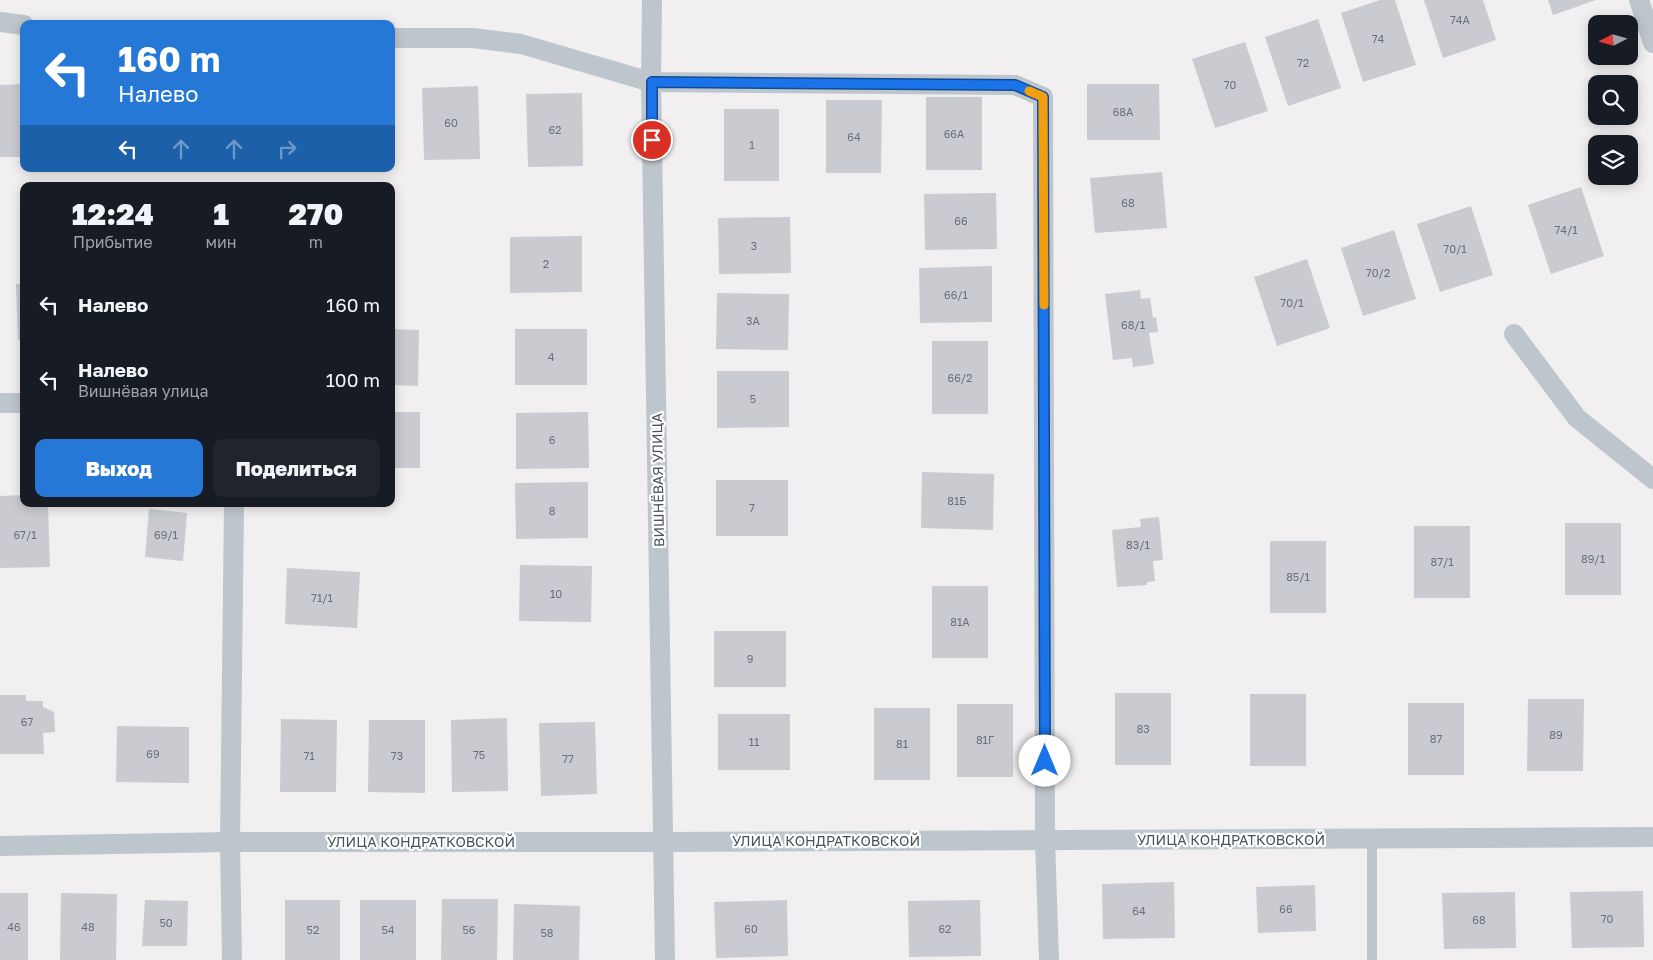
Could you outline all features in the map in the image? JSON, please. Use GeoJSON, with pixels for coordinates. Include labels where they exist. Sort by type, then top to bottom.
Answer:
{"type":"FeatureCollection","features":[{"type":"Feature","properties":{"kind":"street","name":"ВИШНЁВАЯ УЛИЦА"},"geometry":{"type":"LineString","coordinates":[[652,0],[665,960]]}},
{"type":"Feature","properties":{"kind":"street"},"geometry":{"type":"LineString","coordinates":[[1639,0],[1653,43]]}},
{"type":"Feature","properties":{"kind":"street"},"geometry":{"type":"LineString","coordinates":[[0,22],[20,24]]}},
{"type":"Feature","properties":{"kind":"street"},"geometry":{"type":"LineString","coordinates":[[395,38],[473,38],[522,44],[652,82],[1015,85],[1043,97],[1046,840],[1049,960]]}},
{"type":"Feature","properties":{"kind":"street"},"geometry":{"type":"LineString","coordinates":[[1514,334],[1577,418],[1653,479]]}},
{"type":"Feature","properties":{"kind":"street"},"geometry":{"type":"LineString","coordinates":[[0,403],[20,403]]}},
{"type":"Feature","properties":{"kind":"street"},"geometry":{"type":"LineString","coordinates":[[232,960],[230,842],[234,507]]}},
{"type":"Feature","properties":{"kind":"street","name":"УЛИЦА КОНДРАТКОВСКОЙ"},"geometry":{"type":"LineString","coordinates":[[0,846],[230,842],[1372,840],[1653,837]]}},
{"type":"Feature","properties":{"kind":"lane"},"geometry":{"type":"LineString","coordinates":[[1372,840],[1372,960]]}},
{"type":"Feature","properties":{"kind":"building"},"geometry":{"type":"Polygon","coordinates":[[[1380,0],[1395,0],[1416,65],[1363,82],[1341,13],[1380,0]]]}},
{"type":"Feature","properties":{"kind":"building"},"geometry":{"type":"Polygon","coordinates":[[[1424,0],[1483,0],[1496,40],[1443,58],[1424,0]]]}},
{"type":"Feature","properties":{"kind":"building"},"geometry":{"type":"Polygon","coordinates":[[[1548,0],[1596,0],[1553,15],[1548,0]]]}},
{"type":"Feature","properties":{"kind":"building"},"geometry":{"type":"Polygon","coordinates":[[[1318,19],[1341,88],[1288,106],[1265,37],[1318,19]]]}},
{"type":"Feature","properties":{"kind":"building"},"geometry":{"type":"Polygon","coordinates":[[[1245,42],[1268,111],[1215,128],[1192,59],[1245,42]]]}},
{"type":"Feature","properties":{"kind":"building"},"geometry":{"type":"Polygon","coordinates":[[[20,84],[20,157],[0,157],[0,85],[20,84]]]}},
{"type":"Feature","properties":{"kind":"building"},"geometry":{"type":"Polygon","coordinates":[[[1087,84],[1159,84],[1160,140],[1087,140],[1087,84]]]}},
{"type":"Feature","properties":{"kind":"building"},"geometry":{"type":"Polygon","coordinates":[[[478,86],[480,159],[424,160],[422,88],[478,86]]]}},
{"type":"Feature","properties":{"kind":"building"},"geometry":{"type":"Polygon","coordinates":[[[582,93],[583,166],[528,167],[526,94],[582,93]]]}},
{"type":"Feature","properties":{"kind":"building"},"geometry":{"type":"Polygon","coordinates":[[[926,97],[982,97],[982,170],[926,170],[926,97]]]}},
{"type":"Feature","properties":{"kind":"building"},"geometry":{"type":"Polygon","coordinates":[[[826,100],[882,100],[881,173],[826,173],[826,100]]]}},
{"type":"Feature","properties":{"kind":"building"},"geometry":{"type":"Polygon","coordinates":[[[724,109],[779,109],[779,181],[724,181],[724,109]]]}},
{"type":"Feature","properties":{"kind":"building"},"geometry":{"type":"Polygon","coordinates":[[[1162,172],[1167,228],[1095,233],[1090,178],[1162,172]]]}},
{"type":"Feature","properties":{"kind":"building"},"geometry":{"type":"Polygon","coordinates":[[[1581,187],[1604,256],[1551,274],[1528,205],[1581,187]]]}},
{"type":"Feature","properties":{"kind":"building"},"geometry":{"type":"Polygon","coordinates":[[[996,193],[997,249],[925,250],[924,194],[996,193]]]}},
{"type":"Feature","properties":{"kind":"building"},"geometry":{"type":"Polygon","coordinates":[[[1471,206],[1493,275],[1440,292],[1417,224],[1471,206]]]}},
{"type":"Feature","properties":{"kind":"building"},"geometry":{"type":"Polygon","coordinates":[[[790,217],[791,273],[719,274],[718,218],[790,217]]]}},
{"type":"Feature","properties":{"kind":"building"},"geometry":{"type":"Polygon","coordinates":[[[1394,230],[1416,299],[1363,316],[1341,248],[1394,230]]]}},
{"type":"Feature","properties":{"kind":"building"},"geometry":{"type":"Polygon","coordinates":[[[582,236],[582,292],[510,293],[510,237],[582,236]]]}},
{"type":"Feature","properties":{"kind":"building"},"geometry":{"type":"Polygon","coordinates":[[[1307,259],[1330,328],[1277,346],[1254,277],[1307,259]]]}},
{"type":"Feature","properties":{"kind":"building"},"geometry":{"type":"Polygon","coordinates":[[[992,266],[992,322],[920,323],[919,268],[992,266]]]}},
{"type":"Feature","properties":{"kind":"building"},"geometry":{"type":"Polygon","coordinates":[[[16,284],[20,284],[20,340],[18,340],[16,284]]]}},
{"type":"Feature","properties":{"kind":"building"},"geometry":{"type":"Polygon","coordinates":[[[1140,290],[1141,299],[1150,298],[1153,318],[1156,317],[1158,332],[1149,333],[1154,364],[1133,367],[1132,358],[1113,360],[1105,294],[1140,290]]]}},
{"type":"Feature","properties":{"kind":"building"},"geometry":{"type":"Polygon","coordinates":[[[717,293],[789,294],[788,350],[716,349],[717,293]]]}},
{"type":"Feature","properties":{"kind":"building"},"geometry":{"type":"Polygon","coordinates":[[[395,329],[419,330],[418,386],[395,385],[395,329]]]}},
{"type":"Feature","properties":{"kind":"building"},"geometry":{"type":"Polygon","coordinates":[[[515,329],[587,329],[587,385],[515,385],[515,329]]]}},
{"type":"Feature","properties":{"kind":"building"},"geometry":{"type":"Polygon","coordinates":[[[932,341],[988,341],[988,414],[932,414],[932,341]]]}},
{"type":"Feature","properties":{"kind":"building"},"geometry":{"type":"Polygon","coordinates":[[[717,371],[789,371],[789,427],[717,428],[717,371]]]}},
{"type":"Feature","properties":{"kind":"building"},"geometry":{"type":"Polygon","coordinates":[[[395,412],[420,412],[420,468],[395,468],[395,412]]]}},
{"type":"Feature","properties":{"kind":"building"},"geometry":{"type":"Polygon","coordinates":[[[588,412],[589,468],[516,469],[516,413],[588,412]]]}},
{"type":"Feature","properties":{"kind":"building"},"geometry":{"type":"Polygon","coordinates":[[[922,472],[994,474],[993,530],[921,528],[922,472]]]}},
{"type":"Feature","properties":{"kind":"building"},"geometry":{"type":"Polygon","coordinates":[[[716,480],[788,480],[788,536],[716,536],[716,480]]]}},
{"type":"Feature","properties":{"kind":"building"},"geometry":{"type":"Polygon","coordinates":[[[588,482],[588,538],[516,539],[515,483],[588,482]]]}},
{"type":"Feature","properties":{"kind":"building"},"geometry":{"type":"Polygon","coordinates":[[[20,495],[20,507],[48,507],[50,567],[0,568],[0,496],[20,495]]]}},
{"type":"Feature","properties":{"kind":"building"},"geometry":{"type":"Polygon","coordinates":[[[149,509],[187,513],[183,561],[145,557],[149,509]]]}},
{"type":"Feature","properties":{"kind":"building"},"geometry":{"type":"Polygon","coordinates":[[[1159,517],[1163,560],[1153,561],[1155,581],[1147,582],[1147,585],[1117,587],[1112,530],[1141,527],[1140,519],[1159,517]]]}},
{"type":"Feature","properties":{"kind":"building"},"geometry":{"type":"Polygon","coordinates":[[[1565,523],[1621,523],[1621,595],[1565,595],[1565,523]]]}},
{"type":"Feature","properties":{"kind":"building"},"geometry":{"type":"Polygon","coordinates":[[[1414,526],[1470,526],[1470,598],[1414,598],[1414,526]]]}},
{"type":"Feature","properties":{"kind":"building"},"geometry":{"type":"Polygon","coordinates":[[[1270,541],[1326,541],[1326,613],[1270,613],[1270,541]]]}},
{"type":"Feature","properties":{"kind":"building"},"geometry":{"type":"Polygon","coordinates":[[[520,565],[592,566],[591,622],[519,621],[520,565]]]}},
{"type":"Feature","properties":{"kind":"building"},"geometry":{"type":"Polygon","coordinates":[[[287,568],[360,572],[357,628],[285,624],[287,568]]]}},
{"type":"Feature","properties":{"kind":"building"},"geometry":{"type":"Polygon","coordinates":[[[932,586],[988,586],[988,658],[932,658],[932,586]]]}},
{"type":"Feature","properties":{"kind":"building"},"geometry":{"type":"Polygon","coordinates":[[[714,631],[786,631],[786,687],[714,687],[714,631]]]}},
{"type":"Feature","properties":{"kind":"building"},"geometry":{"type":"Polygon","coordinates":[[[1115,693],[1171,693],[1171,765],[1115,765],[1115,693]]]}},
{"type":"Feature","properties":{"kind":"building"},"geometry":{"type":"Polygon","coordinates":[[[1250,694],[1306,694],[1306,766],[1250,766],[1250,694]]]}},
{"type":"Feature","properties":{"kind":"building"},"geometry":{"type":"Polygon","coordinates":[[[0,695],[26,695],[26,701],[43,701],[43,707],[54,712],[55,732],[43,733],[44,754],[0,754],[0,695]]]}},
{"type":"Feature","properties":{"kind":"building"},"geometry":{"type":"Polygon","coordinates":[[[1528,699],[1584,699],[1583,771],[1527,771],[1528,699]]]}},
{"type":"Feature","properties":{"kind":"building"},"geometry":{"type":"Polygon","coordinates":[[[1408,703],[1464,703],[1464,775],[1408,775],[1408,703]]]}},
{"type":"Feature","properties":{"kind":"building"},"geometry":{"type":"Polygon","coordinates":[[[957,704],[1013,704],[1013,777],[957,777],[957,704]]]}},
{"type":"Feature","properties":{"kind":"building"},"geometry":{"type":"Polygon","coordinates":[[[874,708],[930,708],[930,780],[874,780],[874,708]]]}},
{"type":"Feature","properties":{"kind":"building"},"geometry":{"type":"Polygon","coordinates":[[[718,714],[790,714],[790,770],[718,770],[718,714]]]}},
{"type":"Feature","properties":{"kind":"building"},"geometry":{"type":"Polygon","coordinates":[[[507,718],[508,791],[452,792],[451,720],[507,718]]]}},
{"type":"Feature","properties":{"kind":"building"},"geometry":{"type":"Polygon","coordinates":[[[281,719],[337,720],[336,792],[280,792],[281,719]]]}},
{"type":"Feature","properties":{"kind":"building"},"geometry":{"type":"Polygon","coordinates":[[[369,720],[425,720],[425,793],[368,792],[369,720]]]}},
{"type":"Feature","properties":{"kind":"building"},"geometry":{"type":"Polygon","coordinates":[[[595,722],[597,794],[541,796],[539,723],[595,722]]]}},
{"type":"Feature","properties":{"kind":"building"},"geometry":{"type":"Polygon","coordinates":[[[117,726],[189,727],[189,783],[116,782],[117,726]]]}},
{"type":"Feature","properties":{"kind":"building"},"geometry":{"type":"Polygon","coordinates":[[[1174,882],[1175,938],[1103,939],[1102,884],[1174,882]]]}},
{"type":"Feature","properties":{"kind":"building"},"geometry":{"type":"Polygon","coordinates":[[[1315,885],[1316,931],[1258,933],[1256,887],[1315,885]]]}},
{"type":"Feature","properties":{"kind":"building"},"geometry":{"type":"Polygon","coordinates":[[[1643,891],[1644,947],[1572,948],[1570,892],[1643,891]]]}},
{"type":"Feature","properties":{"kind":"building"},"geometry":{"type":"Polygon","coordinates":[[[1515,892],[1516,948],[1444,949],[1442,893],[1515,892]]]}},
{"type":"Feature","properties":{"kind":"building"},"geometry":{"type":"Polygon","coordinates":[[[0,893],[28,893],[28,960],[0,960],[0,893]]]}},
{"type":"Feature","properties":{"kind":"building"},"geometry":{"type":"Polygon","coordinates":[[[61,893],[117,894],[116,960],[60,960],[61,893]]]}},
{"type":"Feature","properties":{"kind":"building"},"geometry":{"type":"Polygon","coordinates":[[[442,899],[498,899],[497,960],[441,960],[442,899]]]}},
{"type":"Feature","properties":{"kind":"building"},"geometry":{"type":"Polygon","coordinates":[[[145,900],[188,901],[187,946],[142,946],[145,900]]]}},
{"type":"Feature","properties":{"kind":"building"},"geometry":{"type":"Polygon","coordinates":[[[285,900],[340,900],[340,960],[285,960],[285,900]]]}},
{"type":"Feature","properties":{"kind":"building"},"geometry":{"type":"Polygon","coordinates":[[[360,900],[416,900],[416,960],[360,960],[360,900]]]}},
{"type":"Feature","properties":{"kind":"building"},"geometry":{"type":"Polygon","coordinates":[[[787,900],[788,956],[716,958],[714,902],[787,900]]]}},
{"type":"Feature","properties":{"kind":"building"},"geometry":{"type":"Polygon","coordinates":[[[980,900],[981,956],[909,957],[908,901],[980,900]]]}},
{"type":"Feature","properties":{"kind":"building"},"geometry":{"type":"Polygon","coordinates":[[[514,904],[580,906],[579,960],[513,960],[514,904]]]}},
{"type":"Feature","properties":{"kind":"slow traffic"},"geometry":{"type":"LineString","coordinates":[[1029,91],[1043,97],[1044,305]]}},
{"type":"Feature","properties":{"kind":"route"},"geometry":{"type":"LineString","coordinates":[[652,140],[652,82],[1015,85],[1043,97],[1045,761]]}}]}
